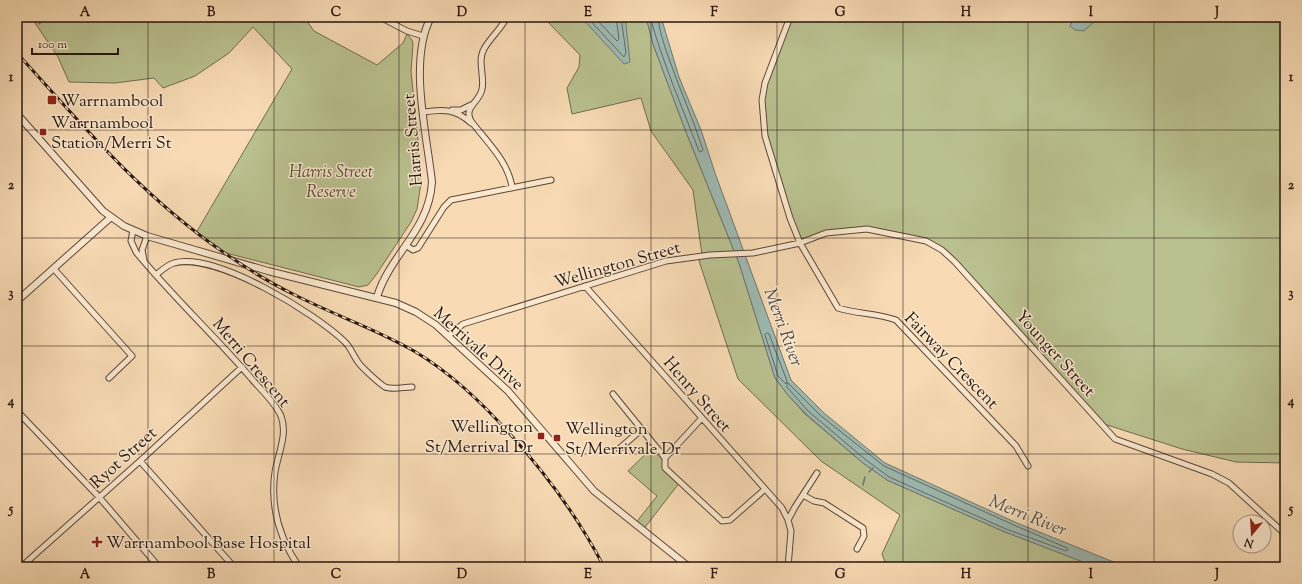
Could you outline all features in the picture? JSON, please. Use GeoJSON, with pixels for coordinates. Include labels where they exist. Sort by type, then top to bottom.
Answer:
{"type":"FeatureCollection","features":[{"type":"Feature","properties":{"kind":"street"},"geometry":{"type":"LineString","coordinates":[[380,17],[403,29],[423,36]]}},
{"type":"Feature","properties":{"kind":"street","name":"Harris Street"},"geometry":{"type":"LineString","coordinates":[[377,297],[388,274],[422,223],[430,200],[432,182],[420,67],[423,36],[431,17]]}},
{"type":"Feature","properties":{"kind":"street"},"geometry":{"type":"LineString","coordinates":[[474,126],[468,114],[482,89],[483,50],[507,17]]}},
{"type":"Feature","properties":{"kind":"street","name":"Fairway Crescent"},"geometry":{"type":"LineString","coordinates":[[790,17],[765,82],[762,100],[762,119],[765,136],[790,218],[800,242],[838,308],[849,312],[885,316],[896,320],[1016,446],[1028,466]]}},
{"type":"Feature","properties":{"kind":"street"},"geometry":{"type":"LineString","coordinates":[[424,112],[461,110],[473,104]]}},
{"type":"Feature","properties":{"kind":"street"},"geometry":{"type":"LineString","coordinates":[[443,110],[454,111],[463,116],[474,126],[503,164],[509,176],[512,187]]}},
{"type":"Feature","properties":{"kind":"street"},"geometry":{"type":"LineString","coordinates":[[17,114],[110,218],[17,301]]}},
{"type":"Feature","properties":{"kind":"street"},"geometry":{"type":"LineString","coordinates":[[407,246],[413,250],[418,248],[444,207],[449,202],[512,187],[551,180]]}},
{"type":"Feature","properties":{"kind":"street","name":"Merrivale Drive"},"geometry":{"type":"LineString","coordinates":[[110,218],[147,236],[284,276],[377,297],[416,312],[449,335],[508,391],[594,491],[690,567]]}},
{"type":"Feature","properties":{"kind":"street","name":"Younger Street"},"geometry":{"type":"LineString","coordinates":[[800,242],[826,233],[867,229],[926,241],[942,250],[1115,439],[1212,474],[1223,480],[1285,534]]}},
{"type":"Feature","properties":{"kind":"street","name":"Merri Crescent"},"geometry":{"type":"LineString","coordinates":[[133,230],[130,237],[132,247],[274,405],[282,421],[284,434],[275,473],[275,507],[282,535],[299,567]]}},
{"type":"Feature","properties":{"kind":"street"},"geometry":{"type":"LineString","coordinates":[[146,263],[141,253],[147,236]]}},
{"type":"Feature","properties":{"kind":"street","name":"Wellington Street"},"geometry":{"type":"LineString","coordinates":[[449,335],[464,324],[666,261],[710,255],[753,253],[800,242]]}},
{"type":"Feature","properties":{"kind":"street"},"geometry":{"type":"LineString","coordinates":[[156,275],[170,264],[185,262],[239,274],[268,289],[326,327],[344,341],[354,354],[358,363],[384,386],[391,388],[412,387]]}},
{"type":"Feature","properties":{"kind":"street"},"geometry":{"type":"LineString","coordinates":[[54,269],[132,356],[109,378]]}},
{"type":"Feature","properties":{"kind":"street","name":"Henry Street"},"geometry":{"type":"LineString","coordinates":[[585,286],[764,490],[782,508],[788,520]]}},
{"type":"Feature","properties":{"kind":"street","name":"Ryot Street"},"geometry":{"type":"LineString","coordinates":[[22,567],[242,368]]}},
{"type":"Feature","properties":{"kind":"street"},"geometry":{"type":"LineString","coordinates":[[613,394],[666,458]]}},
{"type":"Feature","properties":{"kind":"street"},"geometry":{"type":"LineString","coordinates":[[17,411],[99,497],[159,567]]}},
{"type":"Feature","properties":{"kind":"street"},"geometry":{"type":"LineString","coordinates":[[701,419],[666,458],[665,468],[722,521],[730,520],[764,490]]}},
{"type":"Feature","properties":{"kind":"street"},"geometry":{"type":"LineString","coordinates":[[619,449],[642,429]]}},
{"type":"Feature","properties":{"kind":"street"},"geometry":{"type":"LineString","coordinates":[[140,461],[234,567]]}},
{"type":"Feature","properties":{"kind":"street"},"geometry":{"type":"LineString","coordinates":[[788,567],[791,531],[788,520],[817,473]]}},
{"type":"Feature","properties":{"kind":"street"},"geometry":{"type":"LineString","coordinates":[[803,495],[814,501],[824,503],[863,528],[864,536],[857,549]]}},
{"type":"Feature","properties":{"kind":"street"},"geometry":{"type":"LineString","coordinates":[[17,562],[22,567]]}},
{"type":"Feature","properties":{"kind":"green space","name":"Harris Street Reserve"},"geometry":{"type":"Polygon","coordinates":[[[31,17],[304,17],[314,31],[377,65],[403,43],[407,34],[412,40],[413,44],[411,71],[421,183],[417,209],[411,222],[368,285],[359,287],[226,253],[196,233],[292,69],[253,27],[229,53],[195,76],[163,88],[154,78],[115,83],[69,82],[58,57],[31,17]]]}},
{"type":"Feature","properties":{"kind":"green space"},"geometry":{"type":"Polygon","coordinates":[[[543,17],[646,17],[653,44],[686,132],[739,263],[775,378],[805,414],[863,463],[887,480],[1005,532],[1097,567],[887,567],[882,554],[900,515],[821,461],[738,379],[698,256],[702,255],[693,190],[651,131],[641,98],[572,114],[567,88],[579,67],[580,55],[543,17]]]}},
{"type":"Feature","properties":{"kind":"green space"},"geometry":{"type":"Polygon","coordinates":[[[790,17],[1285,17],[1285,463],[1236,462],[1182,449],[1101,423],[955,262],[926,241],[867,229],[826,233],[800,243],[790,218],[763,119],[765,83],[790,17]]]}},
{"type":"Feature","properties":{"kind":"green space"},"geometry":{"type":"Polygon","coordinates":[[[655,445],[665,458],[665,468],[680,482],[643,530],[635,524],[657,496],[628,471],[655,445]]]}},
{"type":"Feature","properties":{"kind":"water"},"geometry":{"type":"Polygon","coordinates":[[[581,17],[625,17],[630,62],[624,64],[581,17]]]}},
{"type":"Feature","properties":{"kind":"water"},"geometry":{"type":"Polygon","coordinates":[[[646,17],[661,17],[679,77],[701,130],[715,173],[791,380],[824,413],[885,463],[1017,523],[1126,567],[1097,567],[1005,532],[887,480],[863,463],[806,414],[788,395],[775,378],[739,263],[686,132],[653,44],[646,17]]]}},
{"type":"Feature","properties":{"kind":"water"},"geometry":{"type":"Polygon","coordinates":[[[1074,17],[1099,17],[1084,31],[1075,30],[1070,26],[1074,17]]]}},
{"type":"Feature","properties":{"kind":"waterway"},"geometry":{"type":"LineString","coordinates":[[39,24],[46,17]]}},
{"type":"Feature","properties":{"kind":"waterway"},"geometry":{"type":"LineString","coordinates":[[869,472],[873,468]]}},
{"type":"Feature","properties":{"kind":"waterway"},"geometry":{"type":"LineString","coordinates":[[863,485],[865,477]]}},
{"type":"Feature","properties":{"kind":"railway"},"geometry":{"type":"LineString","coordinates":[[17,53],[89,133],[140,184],[194,231],[258,275],[310,302],[400,343],[428,360],[453,378],[510,434],[550,481],[584,531],[604,567]]}},
{"type":"Feature","properties":{"kind":"place","name":"Warrnambool"},"geometry":{"type":"Point","coordinates":[52,100]}},
{"type":"Feature","properties":{"kind":"place","name":"Warrnambool Station/Merri St"},"geometry":{"type":"Point","coordinates":[43,132]}},
{"type":"Feature","properties":{"kind":"place","name":"Wellington St/Merrival Dr"},"geometry":{"type":"Point","coordinates":[541,436]}},
{"type":"Feature","properties":{"kind":"place","name":"Wellington St/Merrivale Dr"},"geometry":{"type":"Point","coordinates":[557,438]}},
{"type":"Feature","properties":{"kind":"place","name":"Warrnambool Base Hospital"},"geometry":{"type":"Point","coordinates":[97,542]}},
{"type":"Feature","properties":{"kind":"water label","name":"Merri River"},"geometry":{"type":"Point","coordinates":[784,327]}},
{"type":"Feature","properties":{"kind":"water label","name":"Merri River"},"geometry":{"type":"Point","coordinates":[1028,515]}}]}
